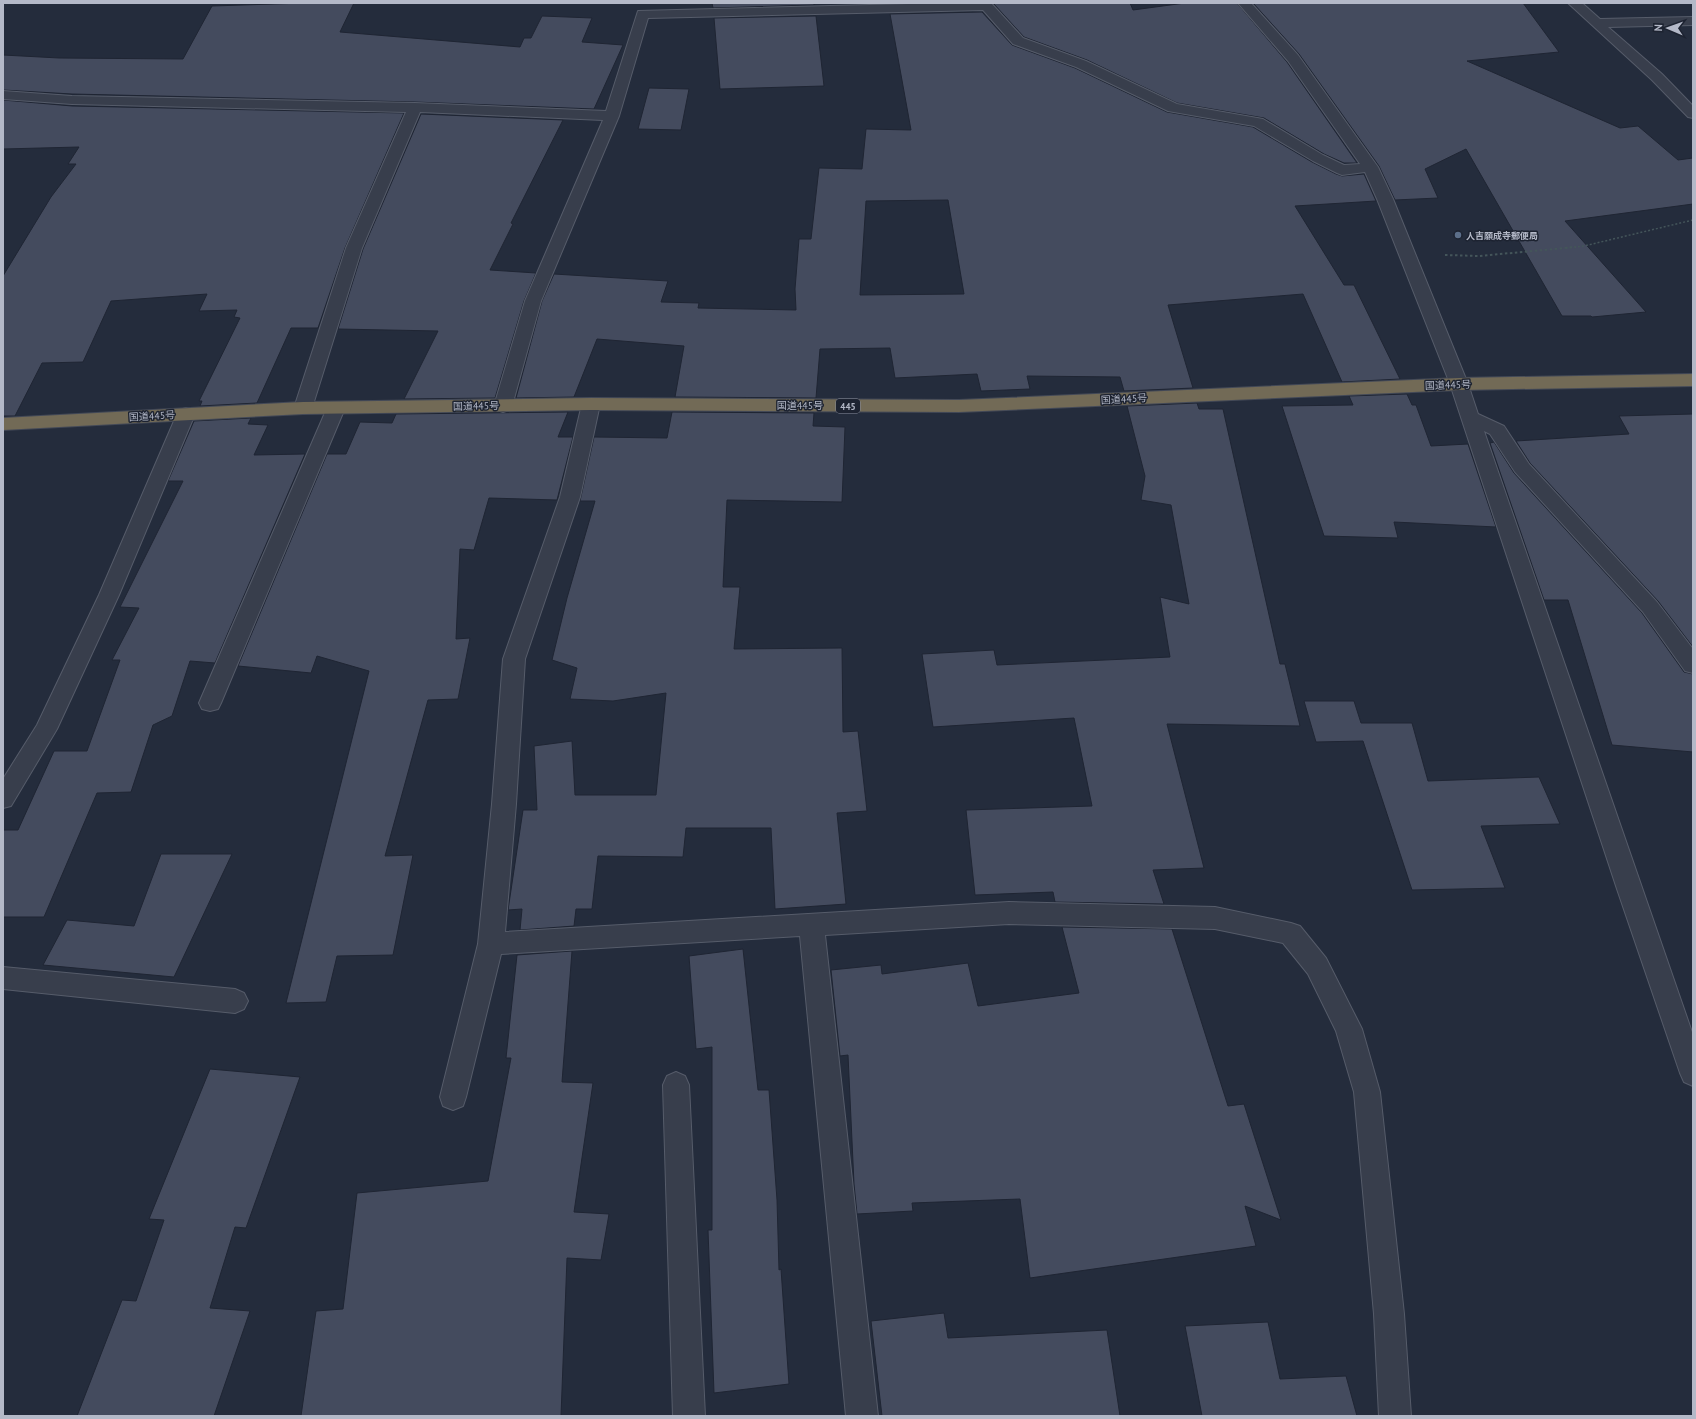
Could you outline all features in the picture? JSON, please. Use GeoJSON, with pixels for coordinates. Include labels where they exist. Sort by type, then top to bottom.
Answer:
{"type":"FeatureCollection","features":[{"type":"Feature","properties":{"kind":"highway","name":"国道445号"},"geometry":{"type":"LineString","coordinates":[[3,424],[303,408],[591,404],[959,406],[1459,384],[1693,380]]}},
{"type":"Feature","properties":{"kind":"street"},"geometry":{"type":"LineString","coordinates":[[1244,3],[1293,58],[1370,166],[1407,253],[1459,384],[1693,1074]]}},
{"type":"Feature","properties":{"kind":"street"},"geometry":{"type":"LineString","coordinates":[[1574,3],[1658,77],[1693,114]]}},
{"type":"Feature","properties":{"kind":"street"},"geometry":{"type":"LineString","coordinates":[[503,406],[533,301],[612,116],[646,8],[985,4],[1018,41],[1080,64],[1173,108],[1258,122],[1318,158],[1342,170],[1370,166]]}},
{"type":"Feature","properties":{"kind":"street"},"geometry":{"type":"LineString","coordinates":[[1596,22],[1693,21]]}},
{"type":"Feature","properties":{"kind":"street"},"geometry":{"type":"LineString","coordinates":[[3,94],[72,100],[415,107],[612,116]]}},
{"type":"Feature","properties":{"kind":"street"},"geometry":{"type":"LineString","coordinates":[[303,408],[354,248],[415,107]]}},
{"type":"Feature","properties":{"kind":"street"},"geometry":{"type":"LineString","coordinates":[[453,1097],[491,944],[504,804],[514,659],[570,497],[591,404]]}},
{"type":"Feature","properties":{"kind":"street"},"geometry":{"type":"LineString","coordinates":[[210,703],[336,408]]}},
{"type":"Feature","properties":{"kind":"street"},"geometry":{"type":"LineString","coordinates":[[3,799],[46,729],[108,595],[186,414]]}},
{"type":"Feature","properties":{"kind":"street"},"geometry":{"type":"LineString","coordinates":[[1470,417],[1497,430],[1522,468],[1650,606],[1693,665]]}},
{"type":"Feature","properties":{"kind":"street"},"geometry":{"type":"LineString","coordinates":[[491,944],[1009,913],[1215,918],[1291,934],[1317,966],[1349,1029],[1367,1092],[1389,1314],[1395,1416]]}},
{"type":"Feature","properties":{"kind":"street"},"geometry":{"type":"LineString","coordinates":[[811,924],[862,1416]]}},
{"type":"Feature","properties":{"kind":"street"},"geometry":{"type":"LineString","coordinates":[[3,978],[235,1001]]}},
{"type":"Feature","properties":{"kind":"street"},"geometry":{"type":"LineString","coordinates":[[676,1085],[689,1416]]}},
{"type":"Feature","properties":{"kind":"path"},"geometry":{"type":"LineString","coordinates":[[1407,253],[1479,256],[1584,246],[1693,220]]}},
{"type":"Feature","properties":{"kind":"building"},"geometry":{"type":"Polygon","coordinates":[[[354,3],[340,32],[520,47],[524,38],[531,38],[542,16],[592,18],[582,42],[623,45],[594,109],[415,102],[72,94],[3,90],[3,55],[59,58],[183,59],[212,6],[354,3]]]}},
{"type":"Feature","properties":{"kind":"building"},"geometry":{"type":"Polygon","coordinates":[[[712,3],[814,3],[814,5],[713,8],[712,3]]]}},
{"type":"Feature","properties":{"kind":"building"},"geometry":{"type":"Polygon","coordinates":[[[993,3],[1130,3],[1133,10],[1185,3],[1237,3],[1287,62],[1357,163],[1344,163],[1324,154],[1264,118],[1177,103],[1087,60],[1024,37],[993,3]]]}},
{"type":"Feature","properties":{"kind":"building"},"geometry":{"type":"Polygon","coordinates":[[[1253,3],[1523,3],[1559,52],[1467,61],[1620,128],[1638,126],[1678,160],[1693,158],[1693,204],[1565,221],[1646,312],[1592,317],[1562,316],[1466,149],[1425,169],[1438,198],[1395,200],[1379,166],[1299,54],[1253,3]]]}},
{"type":"Feature","properties":{"kind":"building"},"geometry":{"type":"Polygon","coordinates":[[[982,12],[1012,45],[1075,68],[1167,112],[1253,127],[1312,162],[1336,174],[1342,176],[1364,174],[1376,201],[1295,206],[1344,285],[1354,285],[1400,379],[1342,382],[1303,294],[1168,305],[1193,388],[1124,391],[1120,377],[1027,376],[1030,389],[981,391],[977,374],[895,378],[890,348],[820,349],[816,398],[675,397],[684,346],[597,339],[574,397],[516,398],[542,301],[554,274],[668,281],[661,302],[699,303],[698,308],[796,310],[795,289],[799,239],[811,239],[819,168],[862,169],[866,129],[911,130],[890,14],[982,12]],[[948,200],[866,201],[860,295],[964,294],[948,200]]]}},
{"type":"Feature","properties":{"kind":"building"},"geometry":{"type":"Polygon","coordinates":[[[816,16],[824,86],[720,89],[714,18],[816,16]]]}},
{"type":"Feature","properties":{"kind":"building"},"geometry":{"type":"Polygon","coordinates":[[[649,88],[689,89],[681,130],[638,129],[649,88]]]}},
{"type":"Feature","properties":{"kind":"building"},"geometry":{"type":"Polygon","coordinates":[[[3,100],[72,106],[404,113],[345,248],[318,328],[291,328],[257,403],[200,406],[202,401],[199,401],[240,318],[234,317],[237,310],[199,311],[207,294],[111,301],[83,362],[42,363],[15,416],[3,416],[3,276],[51,197],[76,164],[68,164],[79,147],[3,149],[3,100]]]}},
{"type":"Feature","properties":{"kind":"building"},"geometry":{"type":"Polygon","coordinates":[[[421,114],[563,120],[511,223],[513,224],[490,270],[536,273],[524,301],[495,398],[404,399],[438,331],[338,329],[363,249],[421,114]]]}},
{"type":"Feature","properties":{"kind":"building"},"geometry":{"type":"Polygon","coordinates":[[[1407,394],[1412,405],[1416,405],[1431,446],[1468,444],[1496,527],[1394,522],[1398,538],[1324,536],[1282,406],[1353,405],[1349,396],[1407,394]]]}},
{"type":"Feature","properties":{"kind":"building"},"geometry":{"type":"Polygon","coordinates":[[[1197,403],[1199,409],[1223,409],[1280,664],[1285,664],[1300,726],[1167,724],[1204,868],[1153,870],[1164,904],[1055,902],[1053,892],[975,895],[966,810],[1092,806],[1074,718],[933,727],[922,654],[994,650],[997,665],[1170,657],[1160,597],[1189,604],[1171,505],[1141,500],[1145,476],[1127,406],[1197,403]]]}},
{"type":"Feature","properties":{"kind":"building"},"geometry":{"type":"Polygon","coordinates":[[[568,412],[558,437],[573,437],[557,500],[489,498],[474,550],[460,549],[456,639],[470,638],[458,699],[428,700],[385,856],[413,855],[393,955],[337,956],[326,1002],[286,1003],[369,671],[317,656],[311,673],[238,666],[327,454],[346,454],[360,422],[392,423],[396,414],[568,412]]]}},
{"type":"Feature","properties":{"kind":"building"},"geometry":{"type":"Polygon","coordinates":[[[672,412],[814,413],[813,426],[845,427],[842,502],[727,500],[723,587],[740,587],[734,649],[842,648],[843,732],[858,731],[867,811],[837,813],[846,904],[775,909],[771,828],[686,828],[683,857],[598,856],[592,909],[576,909],[574,926],[520,930],[522,909],[508,910],[523,810],[537,810],[534,746],[572,741],[575,795],[656,795],[666,693],[613,701],[570,699],[577,668],[552,660],[567,598],[595,501],[580,501],[594,437],[667,438],[672,412]]]}},
{"type":"Feature","properties":{"kind":"building"},"geometry":{"type":"Polygon","coordinates":[[[1693,414],[1693,647],[1658,601],[1530,463],[1516,441],[1629,434],[1619,416],[1693,414]]]}},
{"type":"Feature","properties":{"kind":"building"},"geometry":{"type":"Polygon","coordinates":[[[251,418],[248,424],[268,425],[254,455],[305,454],[215,663],[190,661],[172,716],[153,725],[131,792],[97,793],[44,917],[3,917],[3,830],[18,830],[54,751],[87,751],[120,660],[112,660],[139,608],[120,607],[183,481],[168,481],[194,421],[251,418]]]}},
{"type":"Feature","properties":{"kind":"building"},"geometry":{"type":"Polygon","coordinates":[[[1494,442],[1514,473],[1642,613],[1684,672],[1693,674],[1693,752],[1612,745],[1568,600],[1544,600],[1490,443],[1494,442]]]}},
{"type":"Feature","properties":{"kind":"building"},"geometry":{"type":"Polygon","coordinates":[[[1304,701],[1354,701],[1361,723],[1412,723],[1428,781],[1539,777],[1560,824],[1481,826],[1505,888],[1412,890],[1363,741],[1316,742],[1304,701]]]}},
{"type":"Feature","properties":{"kind":"building"},"geometry":{"type":"Polygon","coordinates":[[[161,854],[232,854],[174,977],[43,965],[67,920],[134,926],[161,854]]]}},
{"type":"Feature","properties":{"kind":"building"},"geometry":{"type":"Polygon","coordinates":[[[1062,927],[1172,929],[1228,1106],[1244,1104],[1281,1220],[1245,1206],[1256,1246],[1030,1278],[1020,1199],[912,1203],[913,1211],[857,1214],[854,1184],[848,1055],[840,1056],[831,970],[881,965],[882,974],[968,963],[978,1006],[1079,993],[1062,927]]]}},
{"type":"Feature","properties":{"kind":"building"},"geometry":{"type":"Polygon","coordinates":[[[743,949],[758,1090],[769,1090],[777,1200],[779,1270],[781,1269],[789,1384],[714,1393],[708,1230],[712,1230],[712,1047],[696,1049],[689,956],[743,949]]]}},
{"type":"Feature","properties":{"kind":"building"},"geometry":{"type":"Polygon","coordinates":[[[572,951],[562,1082],[593,1083],[574,1212],[609,1214],[601,1260],[567,1258],[561,1416],[301,1416],[316,1311],[343,1309],[357,1193],[488,1181],[511,1058],[506,1058],[517,955],[572,951]]]}},
{"type":"Feature","properties":{"kind":"building"},"geometry":{"type":"Polygon","coordinates":[[[210,1069],[300,1077],[246,1228],[235,1227],[210,1308],[250,1311],[214,1416],[77,1416],[122,1300],[136,1301],[164,1220],[149,1219],[210,1069]]]}},
{"type":"Feature","properties":{"kind":"building"},"geometry":{"type":"Polygon","coordinates":[[[944,1313],[948,1338],[1107,1330],[1120,1416],[882,1416],[871,1321],[944,1313]]]}},
{"type":"Feature","properties":{"kind":"building"},"geometry":{"type":"Polygon","coordinates":[[[1268,1322],[1280,1379],[1346,1376],[1357,1416],[1202,1416],[1185,1326],[1268,1322]]]}},
{"type":"Feature","properties":{"kind":"place","name":"人吉願成寺郵便局"},"geometry":{"type":"Point","coordinates":[1458,235]}}]}
